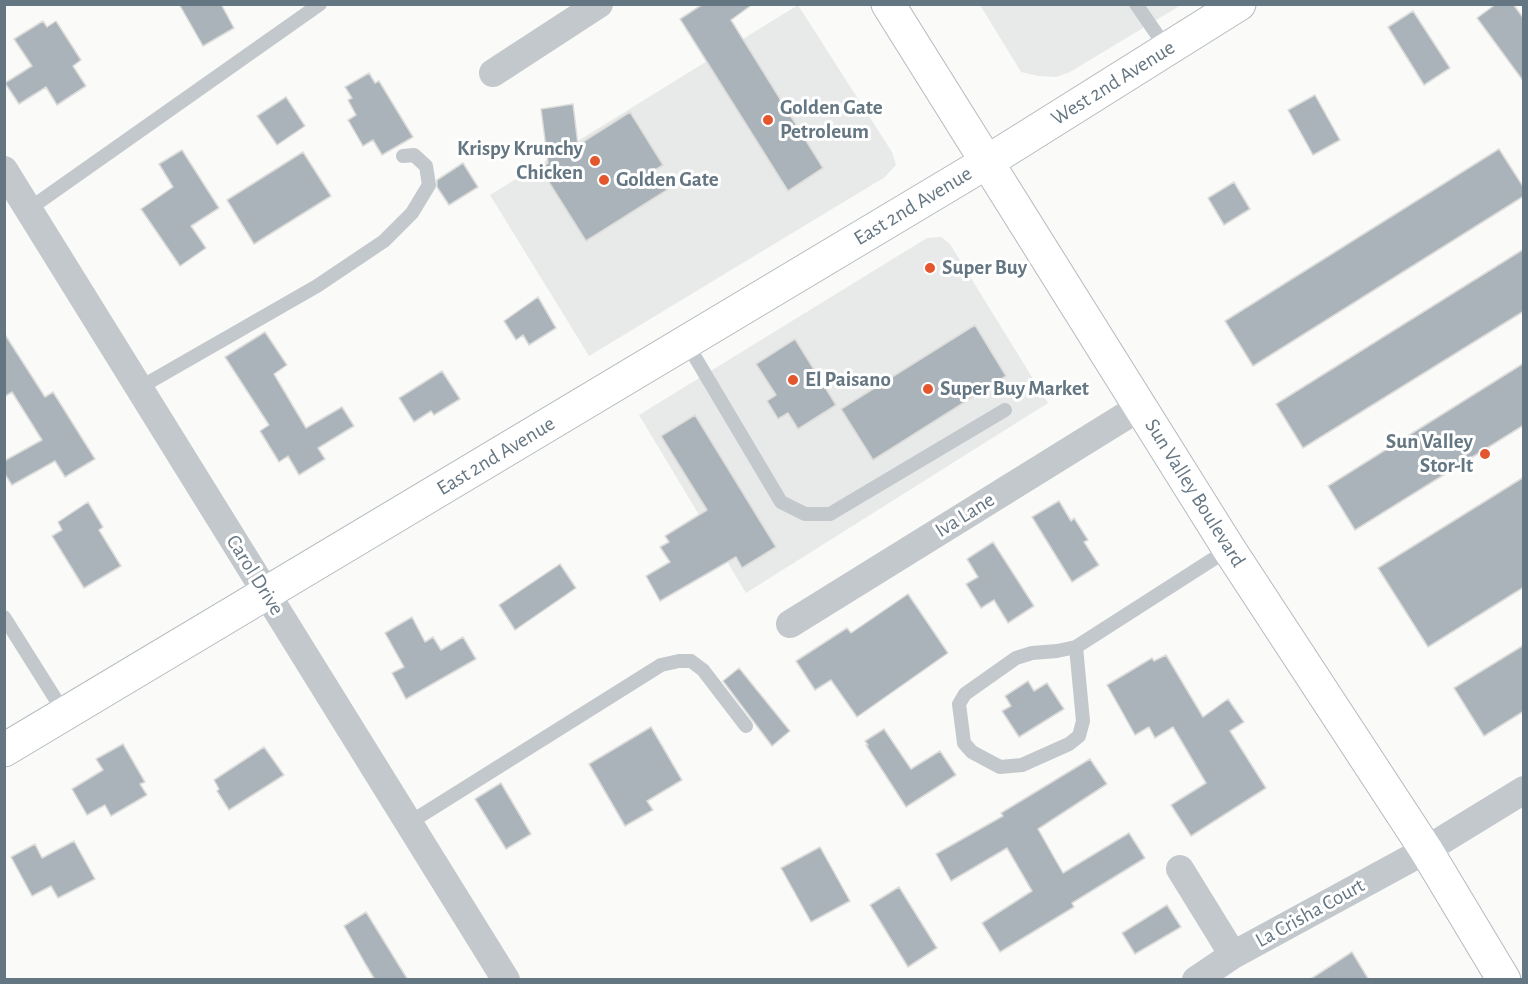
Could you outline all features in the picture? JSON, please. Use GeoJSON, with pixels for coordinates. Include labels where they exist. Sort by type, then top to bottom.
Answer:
{"type":"FeatureCollection","features":[{"type":"Feature","properties":{"kind":"street"},"geometry":{"type":"LineString","coordinates":[[494,73],[599,4]]}},
{"type":"Feature","properties":{"kind":"street","name":"Sun Valley Boulevard"},"geometry":{"type":"LineString","coordinates":[[888,4],[1229,549],[1426,850],[1504,980]]}},
{"type":"Feature","properties":{"kind":"street","name":"West 2nd Avenue"},"geometry":{"type":"LineString","coordinates":[[987,162],[1239,4]]}},
{"type":"Feature","properties":{"kind":"street","name":"East 2nd Avenue"},"geometry":{"type":"LineString","coordinates":[[4,750],[987,162]]}},
{"type":"Feature","properties":{"kind":"street","name":"Carol Drive"},"geometry":{"type":"LineString","coordinates":[[4,170],[506,980]]}},
{"type":"Feature","properties":{"kind":"street","name":"Iva Lane"},"geometry":{"type":"LineString","coordinates":[[790,624],[1140,407]]}},
{"type":"Feature","properties":{"kind":"street","name":"La Crisha Court"},"geometry":{"type":"LineString","coordinates":[[1196,980],[1233,955],[1426,850],[1524,790]]}},
{"type":"Feature","properties":{"kind":"street"},"geometry":{"type":"LineString","coordinates":[[1180,869],[1233,955]]}},
{"type":"Feature","properties":{"kind":"lane"},"geometry":{"type":"LineString","coordinates":[[29,209],[320,4]]}},
{"type":"Feature","properties":{"kind":"lane"},"geometry":{"type":"LineString","coordinates":[[1136,4],[1167,50]]}},
{"type":"Feature","properties":{"kind":"lane"},"geometry":{"type":"LineString","coordinates":[[139,388],[317,286],[384,241],[412,213],[429,185],[426,166],[414,155],[403,156]]}},
{"type":"Feature","properties":{"kind":"lane"},"geometry":{"type":"LineString","coordinates":[[686,342],[781,502],[805,514],[830,514],[1005,410]]}},
{"type":"Feature","properties":{"kind":"lane"},"geometry":{"type":"LineString","coordinates":[[1076,647],[1083,721],[1079,736],[1069,744],[1022,765],[1000,767],[972,752],[964,743],[959,704],[965,694],[1016,658],[1032,652],[1057,651],[1076,647],[1229,549]]}},
{"type":"Feature","properties":{"kind":"lane"},"geometry":{"type":"LineString","coordinates":[[4,617],[65,714]]}},
{"type":"Feature","properties":{"kind":"lane"},"geometry":{"type":"LineString","coordinates":[[409,823],[661,665],[691,661],[703,670],[746,726]]}},
{"type":"Feature","properties":{"kind":"shaded area"},"geometry":{"type":"Polygon","coordinates":[[[798,5],[892,152],[896,165],[885,177],[589,356],[490,195],[798,5]]]}},
{"type":"Feature","properties":{"kind":"shaded area"},"geometry":{"type":"Polygon","coordinates":[[[980,5],[1181,5],[1070,72],[1056,77],[1021,72],[980,5]]]}},
{"type":"Feature","properties":{"kind":"shaded area"},"geometry":{"type":"Polygon","coordinates":[[[941,237],[950,244],[1048,403],[746,593],[639,415],[927,238],[941,237]]]}},
{"type":"Feature","properties":{"kind":"building"},"geometry":{"type":"Polygon","coordinates":[[[179,4],[221,4],[234,28],[203,46],[179,4]]]}},
{"type":"Feature","properties":{"kind":"building","name":"Golden Gate Petroleum"},"geometry":{"type":"Polygon","coordinates":[[[703,4],[753,4],[731,20],[823,168],[788,191],[680,19],[703,4]]]}},
{"type":"Feature","properties":{"kind":"building"},"geometry":{"type":"Polygon","coordinates":[[[1496,4],[1513,4],[1524,19],[1524,82],[1477,18],[1496,4]]]}},
{"type":"Feature","properties":{"kind":"building"},"geometry":{"type":"Polygon","coordinates":[[[1413,11],[1450,68],[1424,85],[1388,27],[1413,11]]]}},
{"type":"Feature","properties":{"kind":"building"},"geometry":{"type":"Polygon","coordinates":[[[43,21],[47,27],[56,21],[81,60],[73,66],[86,86],[57,105],[46,87],[19,104],[5,83],[32,66],[14,39],[43,21]]]}},
{"type":"Feature","properties":{"kind":"building"},"geometry":{"type":"Polygon","coordinates":[[[369,73],[375,83],[379,81],[413,137],[382,155],[373,140],[363,146],[348,120],[356,115],[348,100],[352,98],[345,87],[369,73]]]}},
{"type":"Feature","properties":{"kind":"building"},"geometry":{"type":"Polygon","coordinates":[[[1315,95],[1340,140],[1313,155],[1288,110],[1315,95]]]}},
{"type":"Feature","properties":{"kind":"building"},"geometry":{"type":"Polygon","coordinates":[[[286,97],[305,126],[277,145],[257,116],[286,97]]]}},
{"type":"Feature","properties":{"kind":"building","name":"Golden Gate"},"geometry":{"type":"Polygon","coordinates":[[[573,104],[578,145],[630,112],[663,165],[655,170],[667,190],[586,241],[540,168],[548,163],[541,109],[573,104]]]}},
{"type":"Feature","properties":{"kind":"building"},"geometry":{"type":"Polygon","coordinates":[[[1499,149],[1524,188],[1524,196],[1253,366],[1225,321],[1499,149]]]}},
{"type":"Feature","properties":{"kind":"building"},"geometry":{"type":"Polygon","coordinates":[[[182,150],[219,208],[191,226],[206,248],[180,266],[141,209],[173,187],[159,164],[182,150]]]}},
{"type":"Feature","properties":{"kind":"building"},"geometry":{"type":"Polygon","coordinates":[[[303,152],[331,196],[254,244],[227,200],[303,152]]]}},
{"type":"Feature","properties":{"kind":"building"},"geometry":{"type":"Polygon","coordinates":[[[463,163],[478,187],[449,205],[437,187],[437,180],[463,163]]]}},
{"type":"Feature","properties":{"kind":"building"},"geometry":{"type":"Polygon","coordinates":[[[1234,182],[1250,209],[1224,225],[1208,198],[1234,182]]]}},
{"type":"Feature","properties":{"kind":"building"},"geometry":{"type":"Polygon","coordinates":[[[1524,249],[1524,311],[1303,448],[1276,404],[1524,249]]]}},
{"type":"Feature","properties":{"kind":"building"},"geometry":{"type":"Polygon","coordinates":[[[538,297],[556,328],[529,345],[523,335],[516,340],[504,321],[538,297]]]}},
{"type":"Feature","properties":{"kind":"building","name":"Super Buy Market"},"geometry":{"type":"Polygon","coordinates":[[[975,325],[1006,376],[873,460],[841,409],[975,325]]]}},
{"type":"Feature","properties":{"kind":"building"},"geometry":{"type":"Polygon","coordinates":[[[265,332],[287,365],[274,374],[306,428],[342,407],[354,426],[318,448],[325,459],[299,475],[288,456],[279,462],[260,431],[269,425],[225,357],[265,332]]]}},
{"type":"Feature","properties":{"kind":"building"},"geometry":{"type":"Polygon","coordinates":[[[4,333],[45,397],[53,392],[95,459],[65,477],[55,461],[12,485],[4,473],[4,461],[42,440],[12,392],[4,397],[4,333]]]}},
{"type":"Feature","properties":{"kind":"building","name":"El Paisano"},"geometry":{"type":"Polygon","coordinates":[[[795,339],[836,405],[798,429],[788,413],[778,419],[767,401],[776,395],[756,364],[795,339]]]}},
{"type":"Feature","properties":{"kind":"building"},"geometry":{"type":"Polygon","coordinates":[[[1524,363],[1524,425],[1355,530],[1328,486],[1524,363]]]}},
{"type":"Feature","properties":{"kind":"building"},"geometry":{"type":"Polygon","coordinates":[[[442,371],[460,399],[434,415],[431,411],[414,422],[399,398],[442,371]]]}},
{"type":"Feature","properties":{"kind":"building"},"geometry":{"type":"Polygon","coordinates":[[[695,415],[776,547],[742,568],[736,557],[660,601],[646,576],[670,562],[660,547],[669,542],[665,536],[707,510],[661,436],[695,415]]]}},
{"type":"Feature","properties":{"kind":"building"},"geometry":{"type":"Polygon","coordinates":[[[1524,477],[1524,587],[1428,647],[1378,568],[1524,477]]]}},
{"type":"Feature","properties":{"kind":"building"},"geometry":{"type":"Polygon","coordinates":[[[1059,501],[1071,521],[1074,518],[1088,540],[1084,542],[1099,565],[1072,582],[1032,517],[1059,501]]]}},
{"type":"Feature","properties":{"kind":"building"},"geometry":{"type":"Polygon","coordinates":[[[88,502],[103,527],[99,530],[121,566],[84,588],[52,536],[62,530],[58,522],[88,502]]]}},
{"type":"Feature","properties":{"kind":"building"},"geometry":{"type":"Polygon","coordinates":[[[993,542],[1034,606],[1008,623],[994,600],[981,608],[966,584],[978,577],[967,559],[993,542]]]}},
{"type":"Feature","properties":{"kind":"building"},"geometry":{"type":"Polygon","coordinates":[[[560,564],[576,588],[515,630],[499,605],[560,564]]]}},
{"type":"Feature","properties":{"kind":"building"},"geometry":{"type":"Polygon","coordinates":[[[908,594],[948,653],[857,717],[831,680],[815,690],[796,661],[847,628],[851,633],[908,594]]]}},
{"type":"Feature","properties":{"kind":"building"},"geometry":{"type":"Polygon","coordinates":[[[412,617],[425,642],[433,637],[441,650],[463,637],[476,659],[406,699],[392,673],[404,667],[385,633],[412,617]]]}},
{"type":"Feature","properties":{"kind":"building"},"geometry":{"type":"Polygon","coordinates":[[[1524,645],[1524,711],[1484,736],[1454,688],[1524,645]]]}},
{"type":"Feature","properties":{"kind":"building"},"geometry":{"type":"Polygon","coordinates":[[[1166,655],[1203,717],[1228,699],[1244,722],[1230,731],[1266,788],[1191,836],[1171,805],[1206,783],[1173,727],[1155,738],[1149,727],[1135,735],[1107,685],[1152,658],[1154,661],[1166,655]]]}},
{"type":"Feature","properties":{"kind":"building"},"geometry":{"type":"Polygon","coordinates":[[[739,668],[790,731],[772,746],[723,681],[739,668]]]}},
{"type":"Feature","properties":{"kind":"building"},"geometry":{"type":"Polygon","coordinates":[[[1028,681],[1034,691],[1047,683],[1064,709],[1019,737],[1002,711],[1011,706],[1005,696],[1028,681]]]}},
{"type":"Feature","properties":{"kind":"building"},"geometry":{"type":"Polygon","coordinates":[[[651,727],[682,780],[647,801],[653,810],[625,826],[589,764],[651,727]]]}},
{"type":"Feature","properties":{"kind":"building"},"geometry":{"type":"Polygon","coordinates":[[[884,729],[911,769],[940,751],[956,775],[906,807],[866,745],[868,745],[865,741],[884,729]]]}},
{"type":"Feature","properties":{"kind":"building"},"geometry":{"type":"Polygon","coordinates":[[[123,744],[145,782],[140,784],[147,795],[111,816],[105,805],[87,815],[72,789],[103,770],[96,759],[123,744]]]}},
{"type":"Feature","properties":{"kind":"building"},"geometry":{"type":"Polygon","coordinates":[[[264,747],[284,775],[229,810],[217,791],[219,789],[214,780],[264,747]]]}},
{"type":"Feature","properties":{"kind":"building"},"geometry":{"type":"Polygon","coordinates":[[[1090,759],[1107,784],[1038,829],[1063,873],[1129,833],[1145,858],[1072,903],[1074,907],[1000,952],[982,923],[1032,891],[1007,848],[951,881],[936,854],[1003,816],[1001,813],[1090,759]]]}},
{"type":"Feature","properties":{"kind":"building"},"geometry":{"type":"Polygon","coordinates":[[[501,783],[531,834],[506,849],[475,799],[501,783]]]}},
{"type":"Feature","properties":{"kind":"building"},"geometry":{"type":"Polygon","coordinates":[[[74,841],[95,879],[58,898],[51,886],[32,896],[11,857],[35,844],[42,858],[74,841]]]}},
{"type":"Feature","properties":{"kind":"building"},"geometry":{"type":"Polygon","coordinates":[[[820,847],[850,901],[811,922],[781,868],[820,847]]]}},
{"type":"Feature","properties":{"kind":"building"},"geometry":{"type":"Polygon","coordinates":[[[899,887],[937,948],[908,967],[870,905],[899,887]]]}},
{"type":"Feature","properties":{"kind":"building"},"geometry":{"type":"Polygon","coordinates":[[[1167,905],[1181,927],[1135,954],[1122,933],[1167,905]]]}},
{"type":"Feature","properties":{"kind":"building"},"geometry":{"type":"Polygon","coordinates":[[[366,912],[408,980],[375,980],[344,926],[366,912]]]}},
{"type":"Feature","properties":{"kind":"building"},"geometry":{"type":"Polygon","coordinates":[[[1352,952],[1369,980],[1309,980],[1352,952]]]}},
{"type":"Feature","properties":{"kind":"place","name":"Golden Gate Petroleum"},"geometry":{"type":"Point","coordinates":[768,120]}},
{"type":"Feature","properties":{"kind":"place","name":"Krispy Krunchy Chicken"},"geometry":{"type":"Point","coordinates":[595,161]}},
{"type":"Feature","properties":{"kind":"place","name":"Golden Gate"},"geometry":{"type":"Point","coordinates":[604,180]}},
{"type":"Feature","properties":{"kind":"place","name":"Super Buy"},"geometry":{"type":"Point","coordinates":[930,268]}},
{"type":"Feature","properties":{"kind":"place","name":"El Paisano"},"geometry":{"type":"Point","coordinates":[793,380]}},
{"type":"Feature","properties":{"kind":"place","name":"Super Buy Market"},"geometry":{"type":"Point","coordinates":[928,389]}},
{"type":"Feature","properties":{"kind":"place","name":"Sun Valley Stor-It"},"geometry":{"type":"Point","coordinates":[1485,454]}}]}
